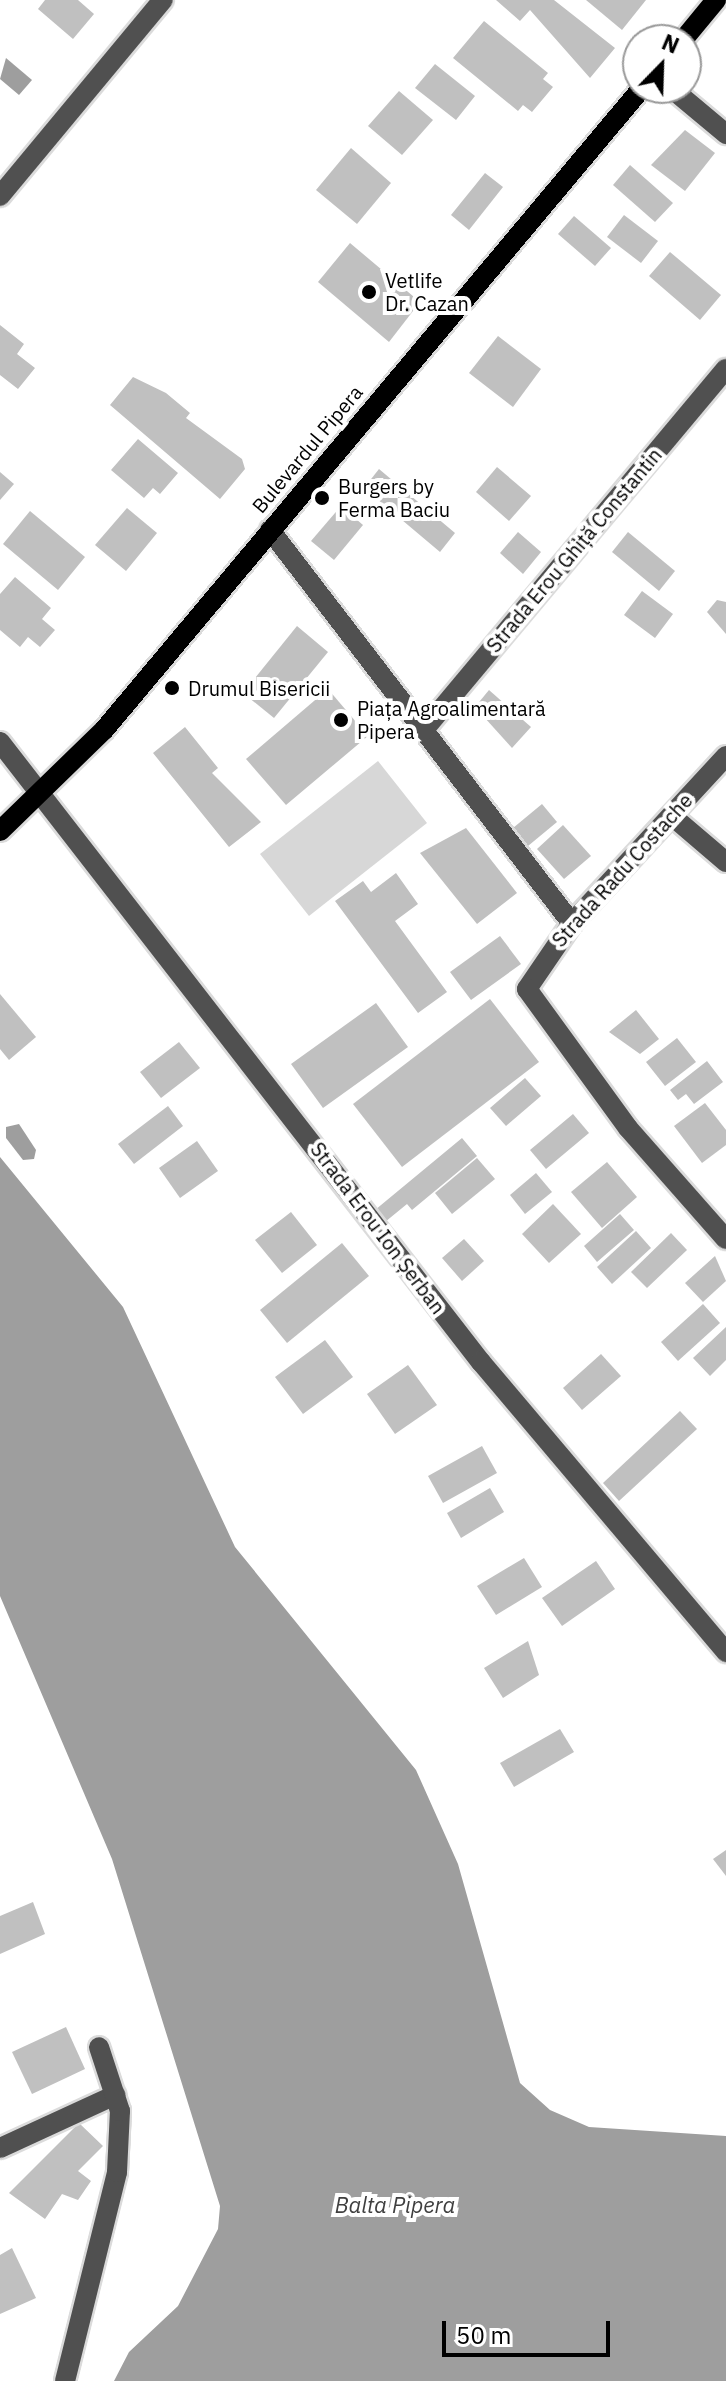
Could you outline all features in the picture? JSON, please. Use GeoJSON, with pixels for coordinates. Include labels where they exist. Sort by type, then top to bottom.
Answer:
{"type":"FeatureCollection","features":[{"type":"Feature","properties":{"kind":"main road"},"geometry":{"type":"LineString","coordinates":[[696,24],[716,0]]}},
{"type":"Feature","properties":{"kind":"main road","name":"Bulevardul Pipera"},"geometry":{"type":"LineString","coordinates":[[0,831],[42,795],[629,104]]}},
{"type":"Feature","properties":{"kind":"street"},"geometry":{"type":"LineString","coordinates":[[0,196],[163,0]]}},
{"type":"Feature","properties":{"kind":"street"},"geometry":{"type":"LineString","coordinates":[[690,104],[726,134]]}},
{"type":"Feature","properties":{"kind":"street","name":"Strada Erou Ghiță Constantin"},"geometry":{"type":"LineString","coordinates":[[423,731],[726,369]]}},
{"type":"Feature","properties":{"kind":"street"},"geometry":{"type":"LineString","coordinates":[[270,530],[572,923]]}},
{"type":"Feature","properties":{"kind":"street"},"geometry":{"type":"LineString","coordinates":[[0,742],[42,795]]}},
{"type":"Feature","properties":{"kind":"street","name":"Strada Radu Costache"},"geometry":{"type":"LineString","coordinates":[[726,756],[572,923],[527,989],[628,1128],[726,1239]]}},
{"type":"Feature","properties":{"kind":"street","name":"Strada Erou Ion Șerban"},"geometry":{"type":"LineString","coordinates":[[42,795],[481,1362],[726,1652]]}},
{"type":"Feature","properties":{"kind":"street"},"geometry":{"type":"LineString","coordinates":[[672,816],[726,862]]}},
{"type":"Feature","properties":{"kind":"street"},"geometry":{"type":"LineString","coordinates":[[65,2381],[117,2172],[115,2095],[99,2047]]}},
{"type":"Feature","properties":{"kind":"street"},"geometry":{"type":"LineString","coordinates":[[0,2148],[115,2095]]}},
{"type":"Feature","properties":{"kind":"shaded area"},"geometry":{"type":"Polygon","coordinates":[[[378,761],[427,823],[309,916],[260,854],[378,761]]]}},
{"type":"Feature","properties":{"kind":"water"},"geometry":{"type":"Polygon","coordinates":[[[6,58],[32,80],[19,95],[0,79],[6,58]]]}},
{"type":"Feature","properties":{"kind":"water"},"geometry":{"type":"Polygon","coordinates":[[[19,1124],[36,1150],[34,1159],[23,1160],[6,1138],[6,1127],[19,1124]]]}},
{"type":"Feature","properties":{"kind":"water","name":"Balta Pipera"},"geometry":{"type":"Polygon","coordinates":[[[0,1157],[123,1307],[235,1547],[416,1770],[458,1864],[520,2083],[550,2110],[589,2127],[726,2136],[726,2381],[114,2381],[129,2352],[178,2306],[218,2229],[220,2206],[112,1859],[0,1596],[0,1157]]]}},
{"type":"Feature","properties":{"kind":"building"},"geometry":{"type":"Polygon","coordinates":[[[45,0],[78,0],[94,14],[73,39],[38,9],[45,0]]]}},
{"type":"Feature","properties":{"kind":"building"},"geometry":{"type":"Polygon","coordinates":[[[496,0],[554,0],[615,48],[590,78],[530,10],[520,21],[496,0]]]}},
{"type":"Feature","properties":{"kind":"building"},"geometry":{"type":"Polygon","coordinates":[[[586,0],[646,0],[627,24],[622,24],[622,30],[586,0]]]}},
{"type":"Feature","properties":{"kind":"building"},"geometry":{"type":"Polygon","coordinates":[[[484,21],[548,73],[543,79],[553,87],[532,112],[523,105],[518,111],[453,58],[484,21]]]}},
{"type":"Feature","properties":{"kind":"building"},"geometry":{"type":"Polygon","coordinates":[[[435,64],[475,96],[456,120],[415,88],[435,64]]]}},
{"type":"Feature","properties":{"kind":"building"},"geometry":{"type":"Polygon","coordinates":[[[399,91],[433,120],[402,155],[368,126],[399,91]]]}},
{"type":"Feature","properties":{"kind":"building"},"geometry":{"type":"Polygon","coordinates":[[[685,130],[715,153],[685,191],[651,165],[685,130]]]}},
{"type":"Feature","properties":{"kind":"building"},"geometry":{"type":"Polygon","coordinates":[[[351,148],[391,183],[357,224],[316,190],[351,148]]]}},
{"type":"Feature","properties":{"kind":"building"},"geometry":{"type":"Polygon","coordinates":[[[630,165],[673,203],[655,222],[613,185],[630,165]]]}},
{"type":"Feature","properties":{"kind":"building"},"geometry":{"type":"Polygon","coordinates":[[[485,173],[503,187],[469,230],[451,215],[485,173]]]}},
{"type":"Feature","properties":{"kind":"building"},"geometry":{"type":"Polygon","coordinates":[[[624,215],[658,241],[641,263],[607,237],[624,215]]]}},
{"type":"Feature","properties":{"kind":"building"},"geometry":{"type":"Polygon","coordinates":[[[574,216],[611,248],[595,266],[558,234],[574,216]]]}},
{"type":"Feature","properties":{"kind":"building","name":"Vetlife Dr. Cazan"},"geometry":{"type":"Polygon","coordinates":[[[350,243],[420,302],[389,342],[318,282],[350,243]]]}},
{"type":"Feature","properties":{"kind":"building"},"geometry":{"type":"Polygon","coordinates":[[[670,252],[721,295],[700,320],[649,276],[670,252]]]}},
{"type":"Feature","properties":{"kind":"building"},"geometry":{"type":"Polygon","coordinates":[[[0,325],[24,344],[17,354],[35,368],[18,389],[0,375],[0,325]]]}},
{"type":"Feature","properties":{"kind":"building"},"geometry":{"type":"Polygon","coordinates":[[[498,336],[541,369],[513,407],[469,373],[498,336]]]}},
{"type":"Feature","properties":{"kind":"building"},"geometry":{"type":"Polygon","coordinates":[[[133,377],[166,393],[190,413],[186,418],[242,459],[245,469],[220,499],[110,405],[133,377]]]}},
{"type":"Feature","properties":{"kind":"building"},"geometry":{"type":"Polygon","coordinates":[[[138,439],[178,473],[160,494],[153,488],[144,498],[111,470],[138,439]]]}},
{"type":"Feature","properties":{"kind":"building"},"geometry":{"type":"Polygon","coordinates":[[[497,467],[531,496],[509,521],[476,492],[497,467]]]}},
{"type":"Feature","properties":{"kind":"building"},"geometry":{"type":"Polygon","coordinates":[[[379,469],[455,533],[440,552],[364,488],[379,469]]]}},
{"type":"Feature","properties":{"kind":"building"},"geometry":{"type":"Polygon","coordinates":[[[0,472],[14,484],[0,500],[0,472]]]}},
{"type":"Feature","properties":{"kind":"building"},"geometry":{"type":"Polygon","coordinates":[[[341,506],[363,525],[334,560],[311,541],[341,506]]]}},
{"type":"Feature","properties":{"kind":"building"},"geometry":{"type":"Polygon","coordinates":[[[127,508],[157,533],[126,571],[95,545],[127,508]]]}},
{"type":"Feature","properties":{"kind":"building"},"geometry":{"type":"Polygon","coordinates":[[[30,511],[85,557],[58,590],[3,544],[30,511]]]}},
{"type":"Feature","properties":{"kind":"building"},"geometry":{"type":"Polygon","coordinates":[[[518,532],[541,552],[523,574],[500,553],[518,532]]]}},
{"type":"Feature","properties":{"kind":"building"},"geometry":{"type":"Polygon","coordinates":[[[628,532],[675,571],[659,591],[612,552],[628,532]]]}},
{"type":"Feature","properties":{"kind":"building"},"geometry":{"type":"Polygon","coordinates":[[[15,577],[51,608],[42,619],[55,630],[40,647],[28,637],[20,647],[0,630],[0,594],[15,577]]]}},
{"type":"Feature","properties":{"kind":"building"},"geometry":{"type":"Polygon","coordinates":[[[642,591],[673,614],[655,638],[624,615],[642,591]]]}},
{"type":"Feature","properties":{"kind":"building"},"geometry":{"type":"Polygon","coordinates":[[[717,600],[726,602],[726,634],[707,612],[717,600]]]}},
{"type":"Feature","properties":{"kind":"building"},"geometry":{"type":"Polygon","coordinates":[[[297,626],[328,652],[274,718],[243,693],[297,626]]]}},
{"type":"Feature","properties":{"kind":"building"},"geometry":{"type":"Polygon","coordinates":[[[328,689],[368,736],[286,805],[246,759],[328,689]]]}},
{"type":"Feature","properties":{"kind":"building"},"geometry":{"type":"Polygon","coordinates":[[[489,690],[531,727],[512,748],[475,707],[489,690]]]}},
{"type":"Feature","properties":{"kind":"building"},"geometry":{"type":"Polygon","coordinates":[[[185,727],[218,768],[212,773],[261,822],[229,847],[153,753],[185,727]]]}},
{"type":"Feature","properties":{"kind":"building"},"geometry":{"type":"Polygon","coordinates":[[[542,804],[557,822],[528,846],[513,828],[542,804]]]}},
{"type":"Feature","properties":{"kind":"building"},"geometry":{"type":"Polygon","coordinates":[[[563,825],[591,856],[564,879],[537,849],[563,825]]]}},
{"type":"Feature","properties":{"kind":"building"},"geometry":{"type":"Polygon","coordinates":[[[466,828],[517,893],[477,924],[420,853],[466,828]]]}},
{"type":"Feature","properties":{"kind":"building"},"geometry":{"type":"Polygon","coordinates":[[[396,873],[418,904],[395,921],[447,992],[418,1013],[335,901],[363,881],[371,892],[396,873]]]}},
{"type":"Feature","properties":{"kind":"building"},"geometry":{"type":"Polygon","coordinates":[[[500,936],[521,964],[471,1000],[450,972],[500,936]]]}},
{"type":"Feature","properties":{"kind":"building"},"geometry":{"type":"Polygon","coordinates":[[[0,994],[36,1037],[9,1060],[0,1049],[0,994]]]}},
{"type":"Feature","properties":{"kind":"building"},"geometry":{"type":"Polygon","coordinates":[[[490,999],[539,1062],[402,1167],[353,1104],[490,999]]]}},
{"type":"Feature","properties":{"kind":"building"},"geometry":{"type":"Polygon","coordinates":[[[376,1003],[408,1047],[323,1108],[291,1064],[376,1003]]]}},
{"type":"Feature","properties":{"kind":"building"},"geometry":{"type":"Polygon","coordinates":[[[636,1010],[659,1039],[640,1054],[609,1032],[636,1010]]]}},
{"type":"Feature","properties":{"kind":"building"},"geometry":{"type":"Polygon","coordinates":[[[677,1038],[696,1062],[665,1086],[646,1062],[677,1038]]]}},
{"type":"Feature","properties":{"kind":"building"},"geometry":{"type":"Polygon","coordinates":[[[179,1042],[200,1068],[161,1098],[140,1072],[179,1042]]]}},
{"type":"Feature","properties":{"kind":"building"},"geometry":{"type":"Polygon","coordinates":[[[707,1061],[723,1082],[694,1104],[686,1094],[678,1100],[670,1090],[707,1061]]]}},
{"type":"Feature","properties":{"kind":"building"},"geometry":{"type":"Polygon","coordinates":[[[525,1078],[541,1096],[506,1126],[490,1108],[525,1078]]]}},
{"type":"Feature","properties":{"kind":"building"},"geometry":{"type":"Polygon","coordinates":[[[705,1103],[726,1130],[726,1145],[702,1163],[674,1126],[705,1103]]]}},
{"type":"Feature","properties":{"kind":"building"},"geometry":{"type":"Polygon","coordinates":[[[168,1106],[183,1126],[134,1164],[118,1144],[168,1106]]]}},
{"type":"Feature","properties":{"kind":"building"},"geometry":{"type":"Polygon","coordinates":[[[573,1114],[589,1133],[546,1169],[530,1150],[573,1114]]]}},
{"type":"Feature","properties":{"kind":"building"},"geometry":{"type":"Polygon","coordinates":[[[462,1138],[477,1156],[412,1210],[407,1204],[385,1222],[375,1210],[462,1138]]]}},
{"type":"Feature","properties":{"kind":"building"},"geometry":{"type":"Polygon","coordinates":[[[197,1141],[218,1171],[180,1198],[159,1168],[197,1141]]]}},
{"type":"Feature","properties":{"kind":"building"},"geometry":{"type":"Polygon","coordinates":[[[477,1158],[495,1179],[452,1214],[435,1193],[477,1158]]]}},
{"type":"Feature","properties":{"kind":"building"},"geometry":{"type":"Polygon","coordinates":[[[607,1162],[637,1197],[602,1228],[571,1192],[607,1162]]]}},
{"type":"Feature","properties":{"kind":"building"},"geometry":{"type":"Polygon","coordinates":[[[536,1173],[552,1192],[525,1214],[510,1195],[536,1173]]]}},
{"type":"Feature","properties":{"kind":"building"},"geometry":{"type":"Polygon","coordinates":[[[553,1204],[581,1234],[549,1263],[522,1234],[553,1204]]]}},
{"type":"Feature","properties":{"kind":"building"},"geometry":{"type":"Polygon","coordinates":[[[291,1212],[317,1245],[282,1273],[255,1240],[291,1212]]]}},
{"type":"Feature","properties":{"kind":"building"},"geometry":{"type":"Polygon","coordinates":[[[620,1214],[634,1230],[597,1262],[584,1246],[620,1214]]]}},
{"type":"Feature","properties":{"kind":"building"},"geometry":{"type":"Polygon","coordinates":[[[636,1231],[651,1248],[612,1284],[597,1267],[636,1231]]]}},
{"type":"Feature","properties":{"kind":"building"},"geometry":{"type":"Polygon","coordinates":[[[671,1233],[687,1250],[647,1288],[631,1272],[671,1233]]]}},
{"type":"Feature","properties":{"kind":"building"},"geometry":{"type":"Polygon","coordinates":[[[464,1239],[484,1261],[462,1281],[442,1258],[464,1239]]]}},
{"type":"Feature","properties":{"kind":"building"},"geometry":{"type":"Polygon","coordinates":[[[342,1243],[369,1276],[287,1343],[260,1310],[342,1243]]]}},
{"type":"Feature","properties":{"kind":"building"},"geometry":{"type":"Polygon","coordinates":[[[715,1256],[726,1281],[703,1302],[685,1283],[715,1256]]]}},
{"type":"Feature","properties":{"kind":"building"},"geometry":{"type":"Polygon","coordinates":[[[703,1304],[720,1323],[678,1361],[661,1342],[703,1304]]]}},
{"type":"Feature","properties":{"kind":"building"},"geometry":{"type":"Polygon","coordinates":[[[726,1327],[726,1360],[710,1376],[693,1358],[726,1327]]]}},
{"type":"Feature","properties":{"kind":"building"},"geometry":{"type":"Polygon","coordinates":[[[325,1340],[353,1377],[303,1414],[275,1377],[325,1340]]]}},
{"type":"Feature","properties":{"kind":"building"},"geometry":{"type":"Polygon","coordinates":[[[601,1354],[621,1376],[582,1410],[563,1388],[601,1354]]]}},
{"type":"Feature","properties":{"kind":"building"},"geometry":{"type":"Polygon","coordinates":[[[408,1365],[437,1405],[395,1434],[367,1394],[408,1365]]]}},
{"type":"Feature","properties":{"kind":"building"},"geometry":{"type":"Polygon","coordinates":[[[680,1411],[697,1429],[619,1501],[603,1483],[680,1411]]]}},
{"type":"Feature","properties":{"kind":"building"},"geometry":{"type":"Polygon","coordinates":[[[482,1446],[497,1473],[443,1503],[428,1476],[482,1446]]]}},
{"type":"Feature","properties":{"kind":"building"},"geometry":{"type":"Polygon","coordinates":[[[490,1488],[504,1512],[461,1538],[447,1513],[490,1488]]]}},
{"type":"Feature","properties":{"kind":"building"},"geometry":{"type":"Polygon","coordinates":[[[524,1558],[542,1587],[496,1615],[477,1586],[524,1558]]]}},
{"type":"Feature","properties":{"kind":"building"},"geometry":{"type":"Polygon","coordinates":[[[596,1561],[615,1589],[562,1626],[542,1598],[596,1561]]]}},
{"type":"Feature","properties":{"kind":"building"},"geometry":{"type":"Polygon","coordinates":[[[528,1641],[539,1675],[503,1698],[484,1668],[528,1641]]]}},
{"type":"Feature","properties":{"kind":"building"},"geometry":{"type":"Polygon","coordinates":[[[560,1729],[574,1752],[514,1787],[500,1763],[560,1729]]]}},
{"type":"Feature","properties":{"kind":"building"},"geometry":{"type":"Polygon","coordinates":[[[726,1850],[726,1876],[713,1859],[726,1850]]]}},
{"type":"Feature","properties":{"kind":"building"},"geometry":{"type":"Polygon","coordinates":[[[33,1902],[45,1934],[0,1954],[0,1916],[33,1902]]]}},
{"type":"Feature","properties":{"kind":"building"},"geometry":{"type":"Polygon","coordinates":[[[66,2027],[85,2069],[32,2094],[12,2052],[66,2027]]]}},
{"type":"Feature","properties":{"kind":"building"},"geometry":{"type":"Polygon","coordinates":[[[79,2123],[103,2146],[78,2171],[91,2181],[78,2200],[62,2194],[45,2219],[9,2193],[79,2123]]]}},
{"type":"Feature","properties":{"kind":"building"},"geometry":{"type":"Polygon","coordinates":[[[12,2248],[36,2298],[0,2314],[0,2255],[12,2248]]]}},
{"type":"Feature","properties":{"kind":"place","name":"Vetlife Dr. Cazan"},"geometry":{"type":"Point","coordinates":[369,292]}},
{"type":"Feature","properties":{"kind":"place","name":"Burgers by Ferma Baciu"},"geometry":{"type":"Point","coordinates":[322,498]}},
{"type":"Feature","properties":{"kind":"place","name":"Drumul Bisericii"},"geometry":{"type":"Point","coordinates":[172,688]}},
{"type":"Feature","properties":{"kind":"place","name":"Piața Agroalimentară Pipera"},"geometry":{"type":"Point","coordinates":[341,720]}}]}
